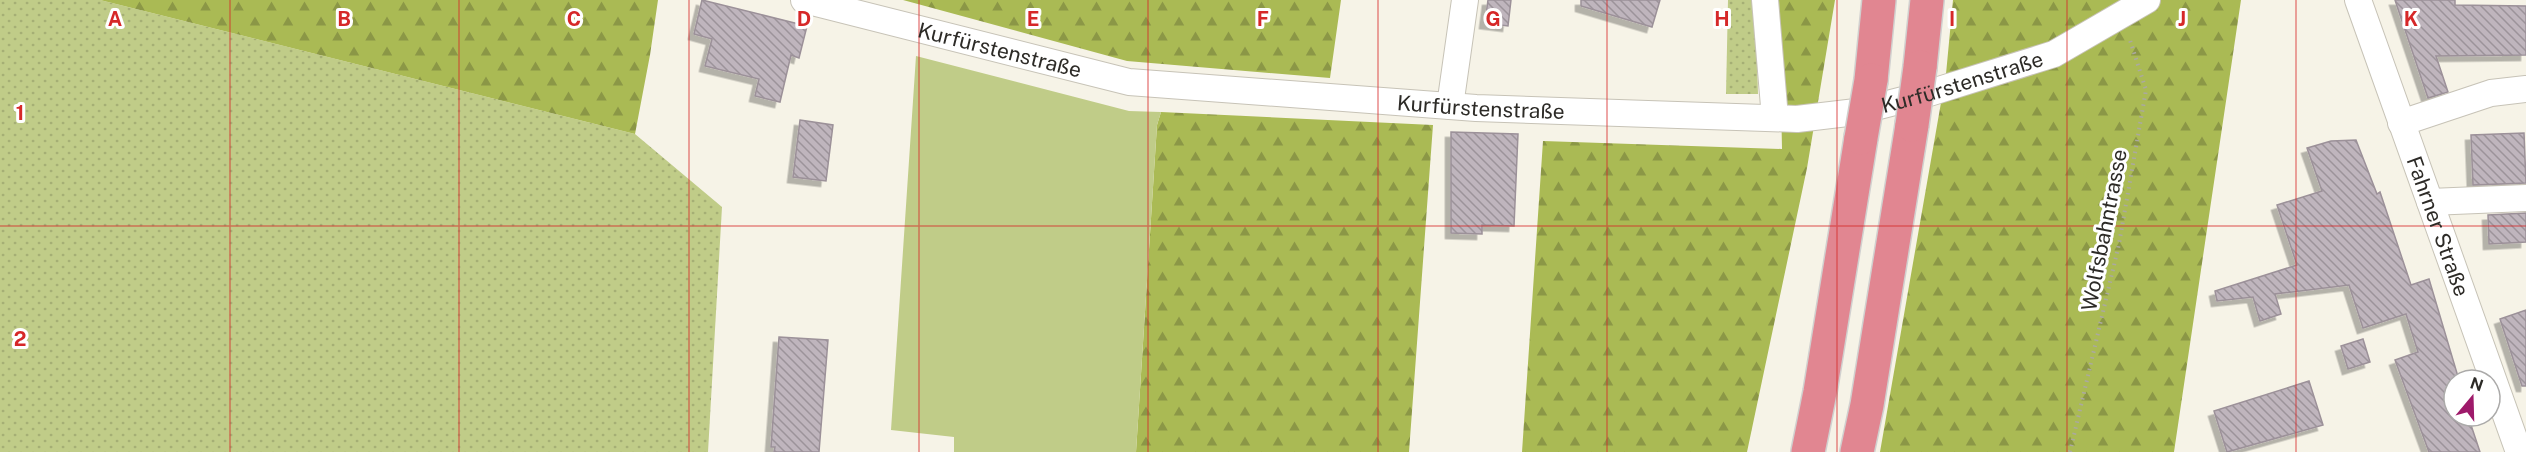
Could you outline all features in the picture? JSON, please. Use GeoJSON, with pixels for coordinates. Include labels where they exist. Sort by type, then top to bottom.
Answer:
{"type":"FeatureCollection","features":[{"type":"Feature","properties":{"kind":"highway"},"geometry":{"type":"LineString","coordinates":[[1808,452],[1820,392],[1861,138],[1879,0]]}},
{"type":"Feature","properties":{"kind":"highway"},"geometry":{"type":"LineString","coordinates":[[1857,452],[1867,405],[1912,125],[1927,0]]}},
{"type":"Feature","properties":{"kind":"street","name":"Kurfürstenstraße"},"geometry":{"type":"LineString","coordinates":[[804,0],[1129,82],[1450,106],[1797,119],[1856,112],[1926,94],[2054,54],[2147,0]]}},
{"type":"Feature","properties":{"kind":"street"},"geometry":{"type":"LineString","coordinates":[[1450,106],[1465,0]]}},
{"type":"Feature","properties":{"kind":"street"},"geometry":{"type":"LineString","coordinates":[[1765,0],[1775,118]]}},
{"type":"Feature","properties":{"kind":"street","name":"Fahrner Straße"},"geometry":{"type":"LineString","coordinates":[[2358,0],[2519,452]]}},
{"type":"Feature","properties":{"kind":"street"},"geometry":{"type":"LineString","coordinates":[[2401,123],[2491,93],[2526,88]]}},
{"type":"Feature","properties":{"kind":"street"},"geometry":{"type":"LineString","coordinates":[[2430,202],[2526,198]]}},
{"type":"Feature","properties":{"kind":"path","name":"Wolfsbahntrasse"},"geometry":{"type":"LineString","coordinates":[[2070,452],[2119,244],[2146,90],[2122,15]]}},
{"type":"Feature","properties":{"kind":"green space"},"geometry":{"type":"Polygon","coordinates":[[[0,0],[100,0],[635,134],[722,207],[708,452],[0,452],[0,0]]]}},
{"type":"Feature","properties":{"kind":"green space"},"geometry":{"type":"Polygon","coordinates":[[[100,0],[658,0],[635,134],[100,0]]]}},
{"type":"Feature","properties":{"kind":"green space"},"geometry":{"type":"Polygon","coordinates":[[[903,0],[1341,0],[1330,78],[1127,61],[903,0]]]}},
{"type":"Feature","properties":{"kind":"green space"},"geometry":{"type":"Polygon","coordinates":[[[1728,0],[1755,0],[1758,94],[1726,94],[1728,0]]]}},
{"type":"Feature","properties":{"kind":"green space"},"geometry":{"type":"Polygon","coordinates":[[[1779,0],[1835,0],[1807,168],[1747,452],[1522,452],[1543,141],[1782,149],[1779,0]]]}},
{"type":"Feature","properties":{"kind":"green space"},"geometry":{"type":"Polygon","coordinates":[[[1953,0],[2241,0],[2174,452],[1880,452],[1946,74],[1953,0]]]}},
{"type":"Feature","properties":{"kind":"green space"},"geometry":{"type":"Polygon","coordinates":[[[916,56],[1129,111],[1161,112],[1157,125],[1136,452],[954,452],[954,437],[891,430],[916,56]]]}},
{"type":"Feature","properties":{"kind":"green space"},"geometry":{"type":"Polygon","coordinates":[[[1161,112],[1433,125],[1409,452],[1136,452],[1157,125],[1161,112]]]}},
{"type":"Feature","properties":{"kind":"building"},"geometry":{"type":"Polygon","coordinates":[[[702,0],[807,26],[799,58],[791,55],[780,102],[755,96],[759,79],[705,66],[712,39],[694,34],[702,0]]]}},
{"type":"Feature","properties":{"kind":"building"},"geometry":{"type":"Polygon","coordinates":[[[1488,0],[1511,0],[1508,26],[1485,23],[1488,0]]]}},
{"type":"Feature","properties":{"kind":"building"},"geometry":{"type":"Polygon","coordinates":[[[1581,0],[1660,0],[1652,27],[1581,6],[1581,0]]]}},
{"type":"Feature","properties":{"kind":"building"},"geometry":{"type":"Polygon","coordinates":[[[2395,0],[2455,0],[2455,5],[2526,6],[2526,55],[2436,56],[2448,92],[2428,98],[2395,0]]]}},
{"type":"Feature","properties":{"kind":"building"},"geometry":{"type":"Polygon","coordinates":[[[800,120],[833,125],[826,181],[793,177],[800,120]]]}},
{"type":"Feature","properties":{"kind":"building"},"geometry":{"type":"Polygon","coordinates":[[[1451,132],[1518,134],[1514,226],[1482,225],[1482,234],[1451,233],[1451,132]]]}},
{"type":"Feature","properties":{"kind":"building"},"geometry":{"type":"Polygon","coordinates":[[[2524,133],[2526,183],[2473,185],[2471,135],[2524,133]]]}},
{"type":"Feature","properties":{"kind":"building"},"geometry":{"type":"Polygon","coordinates":[[[2356,140],[2377,194],[2380,192],[2411,285],[2429,279],[2455,368],[2442,368],[2442,428],[2472,428],[2480,452],[2429,452],[2395,360],[2418,352],[2406,314],[2363,328],[2349,285],[2275,294],[2281,314],[2260,321],[2253,297],[2217,301],[2215,291],[2297,265],[2277,205],[2322,191],[2307,148],[2331,141],[2356,140]]]}},
{"type":"Feature","properties":{"kind":"building"},"geometry":{"type":"Polygon","coordinates":[[[2526,213],[2526,242],[2489,244],[2488,215],[2526,213]]]}},
{"type":"Feature","properties":{"kind":"building"},"geometry":{"type":"Polygon","coordinates":[[[2526,310],[2526,386],[2522,386],[2500,319],[2526,310]]]}},
{"type":"Feature","properties":{"kind":"building"},"geometry":{"type":"Polygon","coordinates":[[[779,337],[828,340],[819,452],[774,452],[775,447],[771,447],[779,337]]]}},
{"type":"Feature","properties":{"kind":"building"},"geometry":{"type":"Polygon","coordinates":[[[2363,339],[2370,362],[2348,369],[2341,346],[2363,339]]]}},
{"type":"Feature","properties":{"kind":"building"},"geometry":{"type":"Polygon","coordinates":[[[2309,381],[2323,425],[2227,452],[2214,411],[2309,381]]]}}]}
